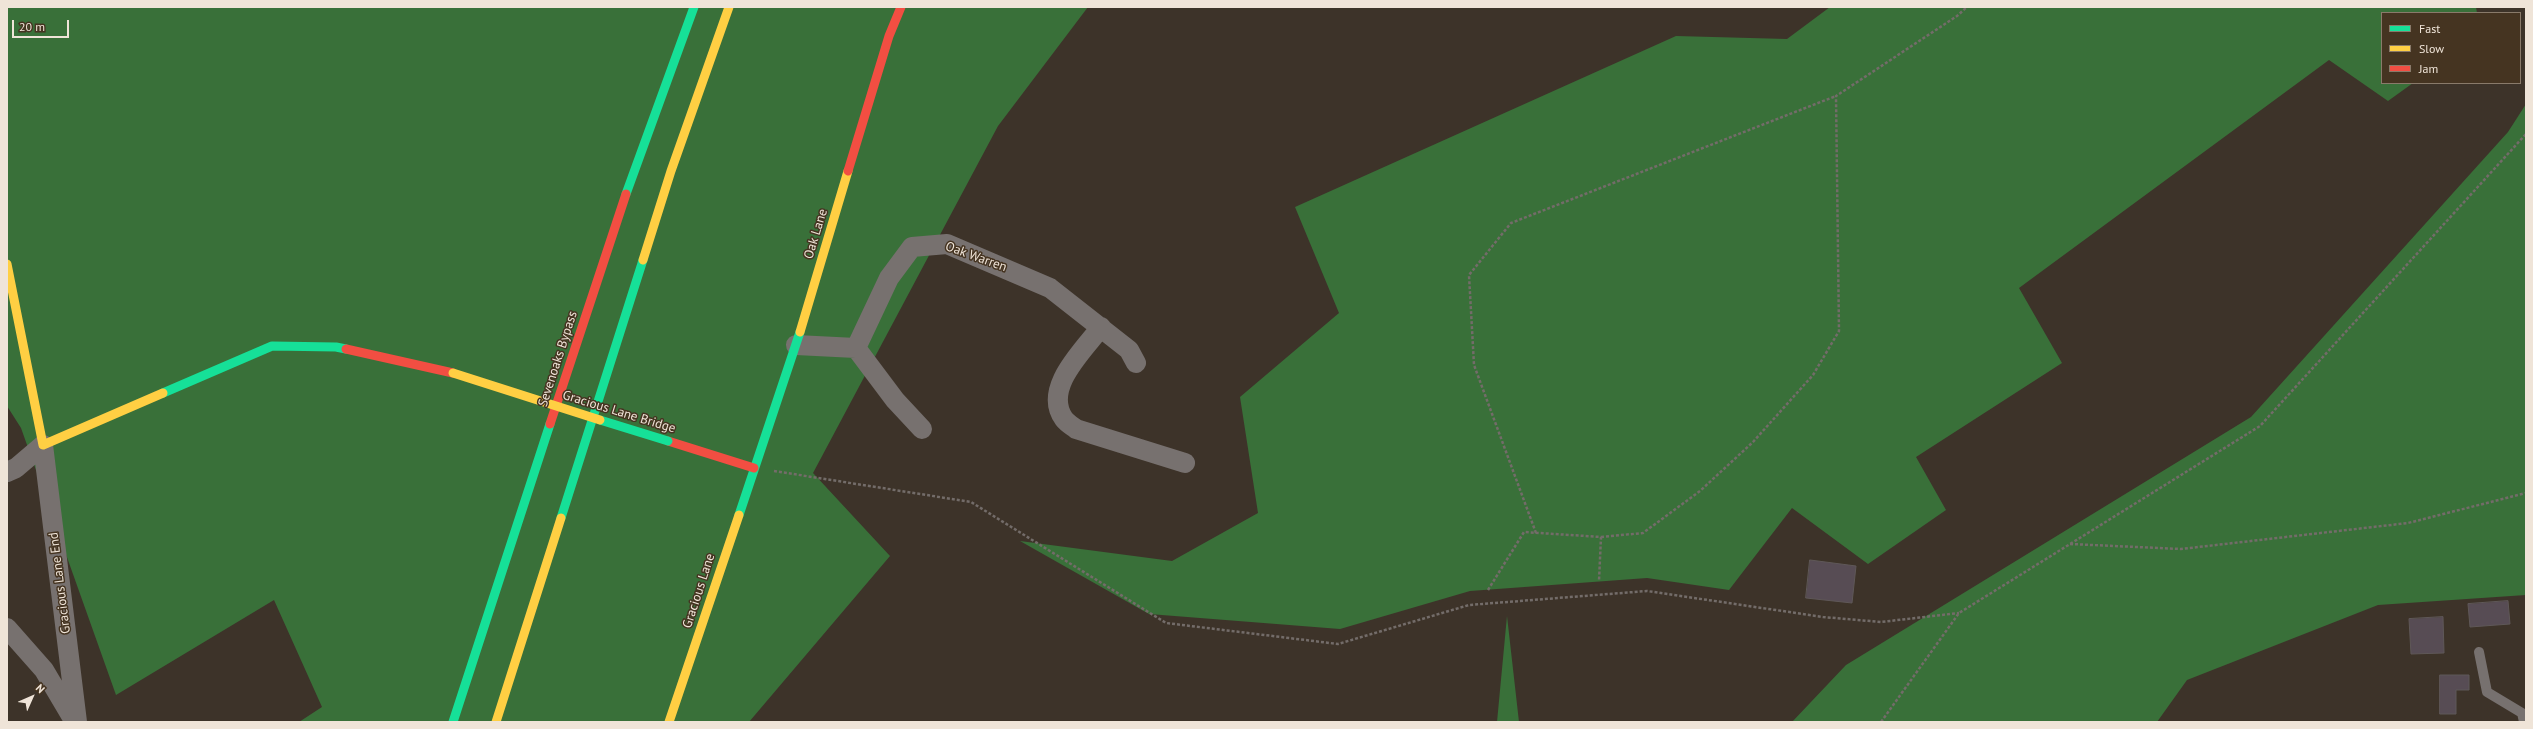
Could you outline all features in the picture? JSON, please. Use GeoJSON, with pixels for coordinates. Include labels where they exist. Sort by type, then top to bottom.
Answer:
{"type":"FeatureCollection","features":[{"type":"Feature","properties":{"kind":"main road","name":"Sevenoaks Bypass"},"geometry":{"type":"LineString","coordinates":[[453,722],[633,171],[694,7]]}},
{"type":"Feature","properties":{"kind":"main road"},"geometry":{"type":"LineString","coordinates":[[496,722],[669,178],[729,7]]}},
{"type":"Feature","properties":{"kind":"main road","name":"Oak Lane"},"geometry":{"type":"LineString","coordinates":[[754,468],[796,345],[889,36],[901,7]]}},
{"type":"Feature","properties":{"kind":"main road"},"geometry":{"type":"LineString","coordinates":[[7,264],[43,445]]}},
{"type":"Feature","properties":{"kind":"main road","name":"Gracious Lane Bridge"},"geometry":{"type":"LineString","coordinates":[[43,445],[272,346],[336,347],[453,373],[754,468]]}},
{"type":"Feature","properties":{"kind":"main road","name":"Gracious Lane"},"geometry":{"type":"LineString","coordinates":[[669,722],[754,468]]}},
{"type":"Feature","properties":{"kind":"street","name":"Oak Warren"},"geometry":{"type":"LineString","coordinates":[[856,348],[889,278],[912,247],[946,244],[1050,288],[1129,350],[1136,363]]}},
{"type":"Feature","properties":{"kind":"street"},"geometry":{"type":"LineString","coordinates":[[1101,327],[1063,380],[1058,393],[1064,419],[1076,429],[1185,463]]}},
{"type":"Feature","properties":{"kind":"street"},"geometry":{"type":"LineString","coordinates":[[796,345],[856,348],[895,400],[922,428]]}},
{"type":"Feature","properties":{"kind":"street"},"geometry":{"type":"LineString","coordinates":[[7,472],[16,468],[43,445]]}},
{"type":"Feature","properties":{"kind":"street","name":"Gracious Lane End"},"geometry":{"type":"LineString","coordinates":[[43,445],[76,722]]}},
{"type":"Feature","properties":{"kind":"street"},"geometry":{"type":"LineString","coordinates":[[7,628],[44,670],[76,722]]}},
{"type":"Feature","properties":{"kind":"lane"},"geometry":{"type":"LineString","coordinates":[[2479,652],[2487,692],[2522,713],[2524,722]]}},
{"type":"Feature","properties":{"kind":"path"},"geometry":{"type":"LineString","coordinates":[[1536,532],[1474,365],[1469,275],[1511,223],[1836,96],[1957,16],[1967,7]]}},
{"type":"Feature","properties":{"kind":"path"},"geometry":{"type":"LineString","coordinates":[[1488,590],[1524,532],[1601,537],[1643,533],[1700,491],[1752,442],[1813,374],[1839,330],[1836,96]]}},
{"type":"Feature","properties":{"kind":"path"},"geometry":{"type":"LineString","coordinates":[[1881,722],[1959,613],[2260,426],[2526,134]]}},
{"type":"Feature","properties":{"kind":"path"},"geometry":{"type":"LineString","coordinates":[[754,468],[972,502],[1166,623],[1338,644],[1469,605],[1647,591],[1823,617],[1881,622],[1959,613]]}},
{"type":"Feature","properties":{"kind":"path"},"geometry":{"type":"LineString","coordinates":[[2069,544],[2181,550],[2408,523],[2526,493]]}},
{"type":"Feature","properties":{"kind":"path"},"geometry":{"type":"LineString","coordinates":[[1599,581],[1601,537]]}},
{"type":"Feature","properties":{"kind":"green space"},"geometry":{"type":"Polygon","coordinates":[[[7,7],[1088,7],[998,126],[813,473],[890,556],[749,722],[299,722],[322,707],[274,600],[116,695],[21,428],[7,406],[7,7]]]}},
{"type":"Feature","properties":{"kind":"green space"},"geometry":{"type":"Polygon","coordinates":[[[1830,7],[2476,7],[2477,12],[2381,12],[2381,84],[2412,84],[2388,101],[2329,60],[2019,288],[2062,363],[1916,457],[1946,510],[1868,564],[1792,508],[1729,590],[1647,578],[1470,591],[1340,629],[1149,614],[1020,541],[1172,561],[1258,513],[1240,397],[1339,313],[1295,207],[1676,36],[1787,39],[1830,7]]]}},
{"type":"Feature","properties":{"kind":"green space"},"geometry":{"type":"Polygon","coordinates":[[[2526,104],[2526,595],[2378,605],[2187,680],[2157,722],[1792,722],[1846,665],[2251,417],[2508,132],[2526,104]]]}},
{"type":"Feature","properties":{"kind":"green space"},"geometry":{"type":"Polygon","coordinates":[[[1507,616],[1519,722],[1497,722],[1507,616]]]}},
{"type":"Feature","properties":{"kind":"building"},"geometry":{"type":"Polygon","coordinates":[[[1810,560],[1856,566],[1852,603],[1806,598],[1810,560]]]}},
{"type":"Feature","properties":{"kind":"building"},"geometry":{"type":"Polygon","coordinates":[[[2508,601],[2510,624],[2470,627],[2468,604],[2508,601]]]}},
{"type":"Feature","properties":{"kind":"building"},"geometry":{"type":"Polygon","coordinates":[[[2443,617],[2444,653],[2411,654],[2409,619],[2443,617]]]}},
{"type":"Feature","properties":{"kind":"building"},"geometry":{"type":"Polygon","coordinates":[[[2440,675],[2469,675],[2469,690],[2456,690],[2456,714],[2440,714],[2440,675]]]}},
{"type":"Feature","properties":{"kind":"traffic: fast"},"geometry":{"type":"LineString","coordinates":[[626,194],[694,7]]}},
{"type":"Feature","properties":{"kind":"traffic: fast"},"geometry":{"type":"LineString","coordinates":[[561,518],[643,260]]}},
{"type":"Feature","properties":{"kind":"traffic: fast"},"geometry":{"type":"LineString","coordinates":[[739,515],[800,332]]}},
{"type":"Feature","properties":{"kind":"traffic: fast"},"geometry":{"type":"LineString","coordinates":[[163,393],[272,346],[336,347],[346,349]]}},
{"type":"Feature","properties":{"kind":"traffic: fast"},"geometry":{"type":"LineString","coordinates":[[600,420],[668,441]]}},
{"type":"Feature","properties":{"kind":"traffic: fast"},"geometry":{"type":"LineString","coordinates":[[453,722],[550,424]]}},
{"type":"Feature","properties":{"kind":"traffic: slow"},"geometry":{"type":"LineString","coordinates":[[643,260],[671,171],[729,7]]}},
{"type":"Feature","properties":{"kind":"traffic: slow"},"geometry":{"type":"LineString","coordinates":[[800,332],[848,171]]}},
{"type":"Feature","properties":{"kind":"traffic: slow"},"geometry":{"type":"LineString","coordinates":[[7,264],[43,445],[163,393]]}},
{"type":"Feature","properties":{"kind":"traffic: slow"},"geometry":{"type":"LineString","coordinates":[[453,373],[600,420]]}},
{"type":"Feature","properties":{"kind":"traffic: slow"},"geometry":{"type":"LineString","coordinates":[[669,722],[739,515]]}},
{"type":"Feature","properties":{"kind":"traffic: slow"},"geometry":{"type":"LineString","coordinates":[[496,722],[561,518]]}},
{"type":"Feature","properties":{"kind":"traffic: jam"},"geometry":{"type":"LineString","coordinates":[[848,171],[889,36],[901,7]]}},
{"type":"Feature","properties":{"kind":"traffic: jam"},"geometry":{"type":"LineString","coordinates":[[550,424],[626,194]]}},
{"type":"Feature","properties":{"kind":"traffic: jam"},"geometry":{"type":"LineString","coordinates":[[346,349],[453,373]]}},
{"type":"Feature","properties":{"kind":"traffic: jam"},"geometry":{"type":"LineString","coordinates":[[668,441],[754,468]]}}]}
